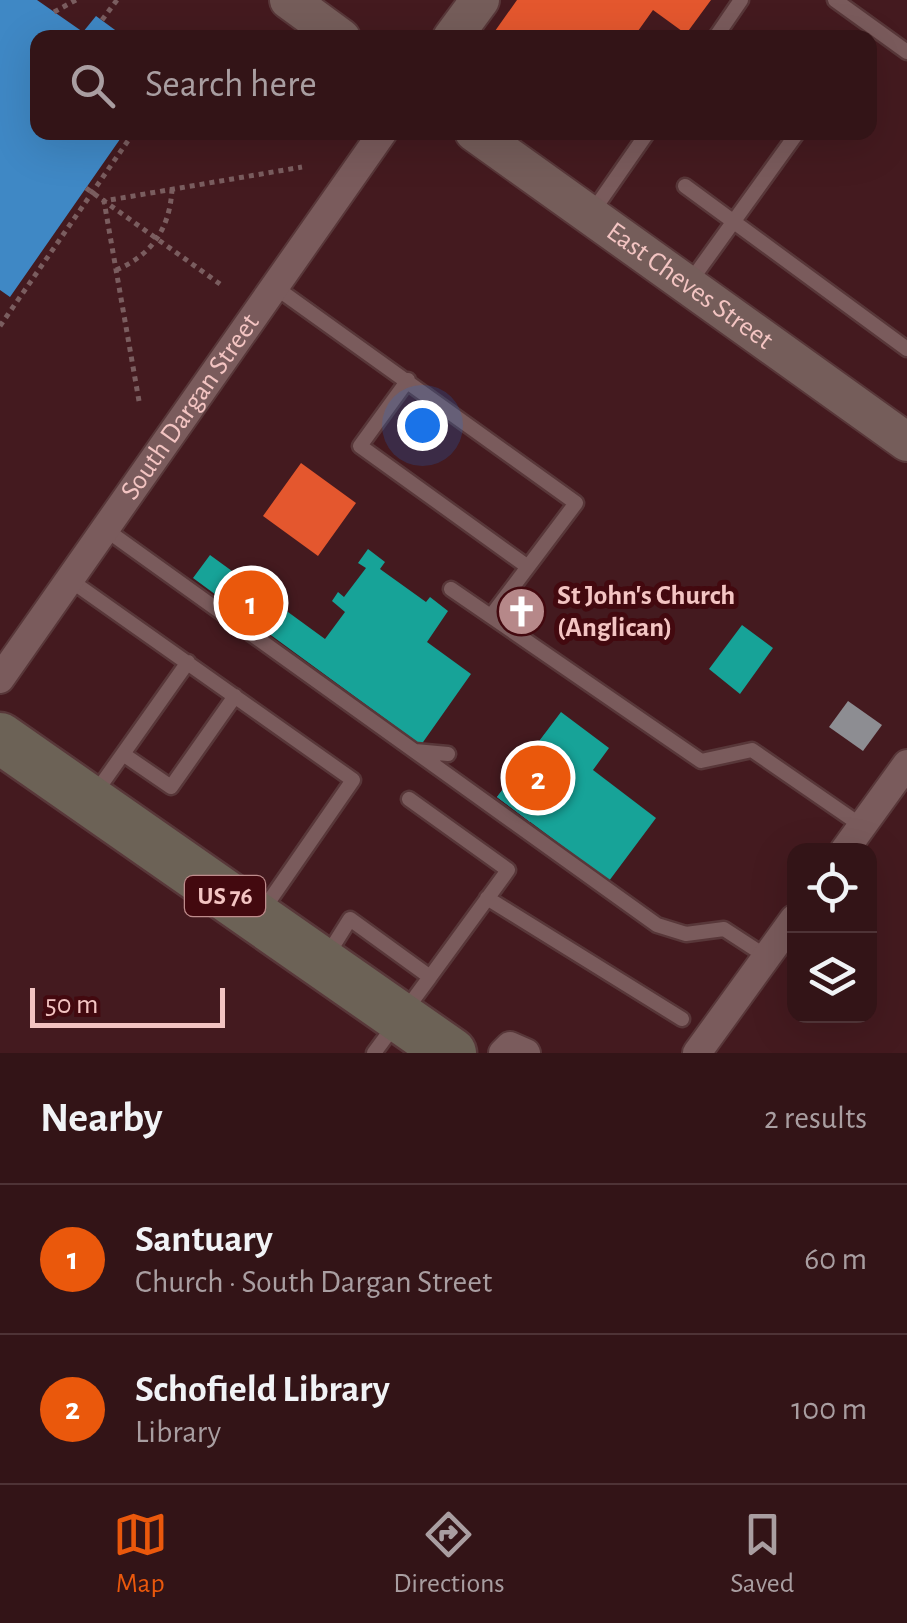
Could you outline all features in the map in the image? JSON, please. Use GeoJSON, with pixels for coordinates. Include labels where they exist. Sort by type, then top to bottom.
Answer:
{"type":"FeatureCollection","features":[{"type":"Feature","properties":{"kind":"highway","name":"US 76"},"geometry":{"type":"LineString","coordinates":[[0,738],[322,963],[388,1036],[451,1053]]}},
{"type":"Feature","properties":{"kind":"main road"},"geometry":{"type":"LineString","coordinates":[[289,0],[329,30]]}},
{"type":"Feature","properties":{"kind":"main road"},"geometry":{"type":"LineString","coordinates":[[458,30],[480,0]]}},
{"type":"Feature","properties":{"kind":"main road","name":"East Cheves Street"},"geometry":{"type":"LineString","coordinates":[[485,140],[907,442]]}},
{"type":"Feature","properties":{"kind":"street","name":"South Dargan Street"},"geometry":{"type":"LineString","coordinates":[[0,679],[377,140]]}},
{"type":"Feature","properties":{"kind":"street"},"geometry":{"type":"LineString","coordinates":[[849,843],[907,764]]}},
{"type":"Feature","properties":{"kind":"street"},"geometry":{"type":"LineString","coordinates":[[697,1053],[787,928]]}},
{"type":"Feature","properties":{"kind":"street"},"geometry":{"type":"LineString","coordinates":[[503,1053],[510,1046],[526,1053]]}},
{"type":"Feature","properties":{"kind":"lane"},"geometry":{"type":"LineString","coordinates":[[720,30],[741,0]]}},
{"type":"Feature","properties":{"kind":"lane"},"geometry":{"type":"LineString","coordinates":[[835,0],[867,30]]}},
{"type":"Feature","properties":{"kind":"lane"},"geometry":{"type":"LineString","coordinates":[[877,36],[907,52]]}},
{"type":"Feature","properties":{"kind":"lane"},"geometry":{"type":"LineString","coordinates":[[590,215],[642,140]]}},
{"type":"Feature","properties":{"kind":"lane"},"geometry":{"type":"LineString","coordinates":[[688,285],[792,140]]}},
{"type":"Feature","properties":{"kind":"lane"},"geometry":{"type":"LineString","coordinates":[[685,186],[907,349]]}},
{"type":"Feature","properties":{"kind":"lane"},"geometry":{"type":"LineString","coordinates":[[275,287],[576,503],[490,616]]}},
{"type":"Feature","properties":{"kind":"lane"},"geometry":{"type":"LineString","coordinates":[[408,380],[360,446],[528,567]]}},
{"type":"Feature","properties":{"kind":"lane"},"geometry":{"type":"LineString","coordinates":[[105,530],[657,925],[686,934],[724,929],[766,957]]}},
{"type":"Feature","properties":{"kind":"lane"},"geometry":{"type":"LineString","coordinates":[[70,580],[352,780],[257,918]]}},
{"type":"Feature","properties":{"kind":"lane"},"geometry":{"type":"LineString","coordinates":[[451,589],[701,762],[752,750],[862,826]]}},
{"type":"Feature","properties":{"kind":"lane"},"geometry":{"type":"LineString","coordinates":[[90,800],[159,712],[188,662]]}},
{"type":"Feature","properties":{"kind":"lane"},"geometry":{"type":"LineString","coordinates":[[123,754],[172,787],[183,758],[211,719],[236,696]]}},
{"type":"Feature","properties":{"kind":"lane"},"geometry":{"type":"LineString","coordinates":[[414,751],[448,754]]}},
{"type":"Feature","properties":{"kind":"lane"},"geometry":{"type":"LineString","coordinates":[[471,772],[473,793]]}},
{"type":"Feature","properties":{"kind":"lane"},"geometry":{"type":"LineString","coordinates":[[388,1036],[508,870],[409,799]]}},
{"type":"Feature","properties":{"kind":"lane"},"geometry":{"type":"LineString","coordinates":[[487,898],[682,1019]]}},
{"type":"Feature","properties":{"kind":"lane"},"geometry":{"type":"LineString","coordinates":[[322,963],[350,919],[430,977]]}},
{"type":"Feature","properties":{"kind":"path"},"geometry":{"type":"LineString","coordinates":[[54,12],[76,0]]}},
{"type":"Feature","properties":{"kind":"path"},"geometry":{"type":"LineString","coordinates":[[102,20],[117,0]]}},
{"type":"Feature","properties":{"kind":"path"},"geometry":{"type":"LineString","coordinates":[[0,326],[89,191],[128,140]]}},
{"type":"Feature","properties":{"kind":"path"},"geometry":{"type":"LineString","coordinates":[[104,202],[302,167]]}},
{"type":"Feature","properties":{"kind":"path"},"geometry":{"type":"LineString","coordinates":[[116,270],[136,261],[157,239],[170,215],[172,189]]}},
{"type":"Feature","properties":{"kind":"path"},"geometry":{"type":"LineString","coordinates":[[89,191],[220,284]]}},
{"type":"Feature","properties":{"kind":"path"},"geometry":{"type":"LineString","coordinates":[[104,202],[140,401]]}},
{"type":"Feature","properties":{"kind":"building: Shops"},"geometry":{"type":"Polygon","coordinates":[[[517,0],[711,0],[689,30],[680,30],[653,10],[639,30],[496,30],[517,0]]]}},
{"type":"Feature","properties":{"kind":"building: Shops"},"geometry":{"type":"Polygon","coordinates":[[[301,463],[356,503],[318,556],[263,516],[301,463]]]}},
{"type":"Feature","properties":{"kind":"building: Schools"},"geometry":{"type":"Polygon","coordinates":[[[0,0],[37,0],[80,30],[30,30],[30,140],[119,140],[10,297],[0,290],[0,0]]]}},
{"type":"Feature","properties":{"kind":"building: Schools"},"geometry":{"type":"Polygon","coordinates":[[[96,16],[115,30],[85,30],[96,16]]]}},
{"type":"Feature","properties":{"kind":"building: Schools"},"geometry":{"type":"Polygon","coordinates":[[[545,734],[578,759],[530,822],[497,797],[545,734]]]}},
{"type":"Feature","properties":{"kind":"building: Public"},"geometry":{"type":"Polygon","coordinates":[[[368,549],[385,562],[380,569],[426,602],[430,597],[448,611],[427,642],[471,674],[421,745],[193,578],[210,555],[325,639],[345,612],[332,601],[338,592],[344,597],[366,568],[358,563],[368,549]]]}},
{"type":"Feature","properties":{"kind":"building: Public"},"geometry":{"type":"Polygon","coordinates":[[[742,625],[773,648],[740,694],[709,669],[742,625]]]}},
{"type":"Feature","properties":{"kind":"building: Public"},"geometry":{"type":"Polygon","coordinates":[[[561,712],[609,748],[593,770],[656,818],[609,881],[497,797],[561,712]]]}},
{"type":"Feature","properties":{"kind":"building: Industry"},"geometry":{"type":"Polygon","coordinates":[[[848,701],[882,725],[863,751],[829,727],[848,701]]]}},
{"type":"Feature","properties":{"kind":"place","name":"Santuary"},"geometry":{"type":"Point","coordinates":[251,603]}},
{"type":"Feature","properties":{"kind":"place","name":"St John's Church (Anglican)"},"geometry":{"type":"Point","coordinates":[522,612]}},
{"type":"Feature","properties":{"kind":"place","name":"Schofield Library"},"geometry":{"type":"Point","coordinates":[538,778]}}]}
